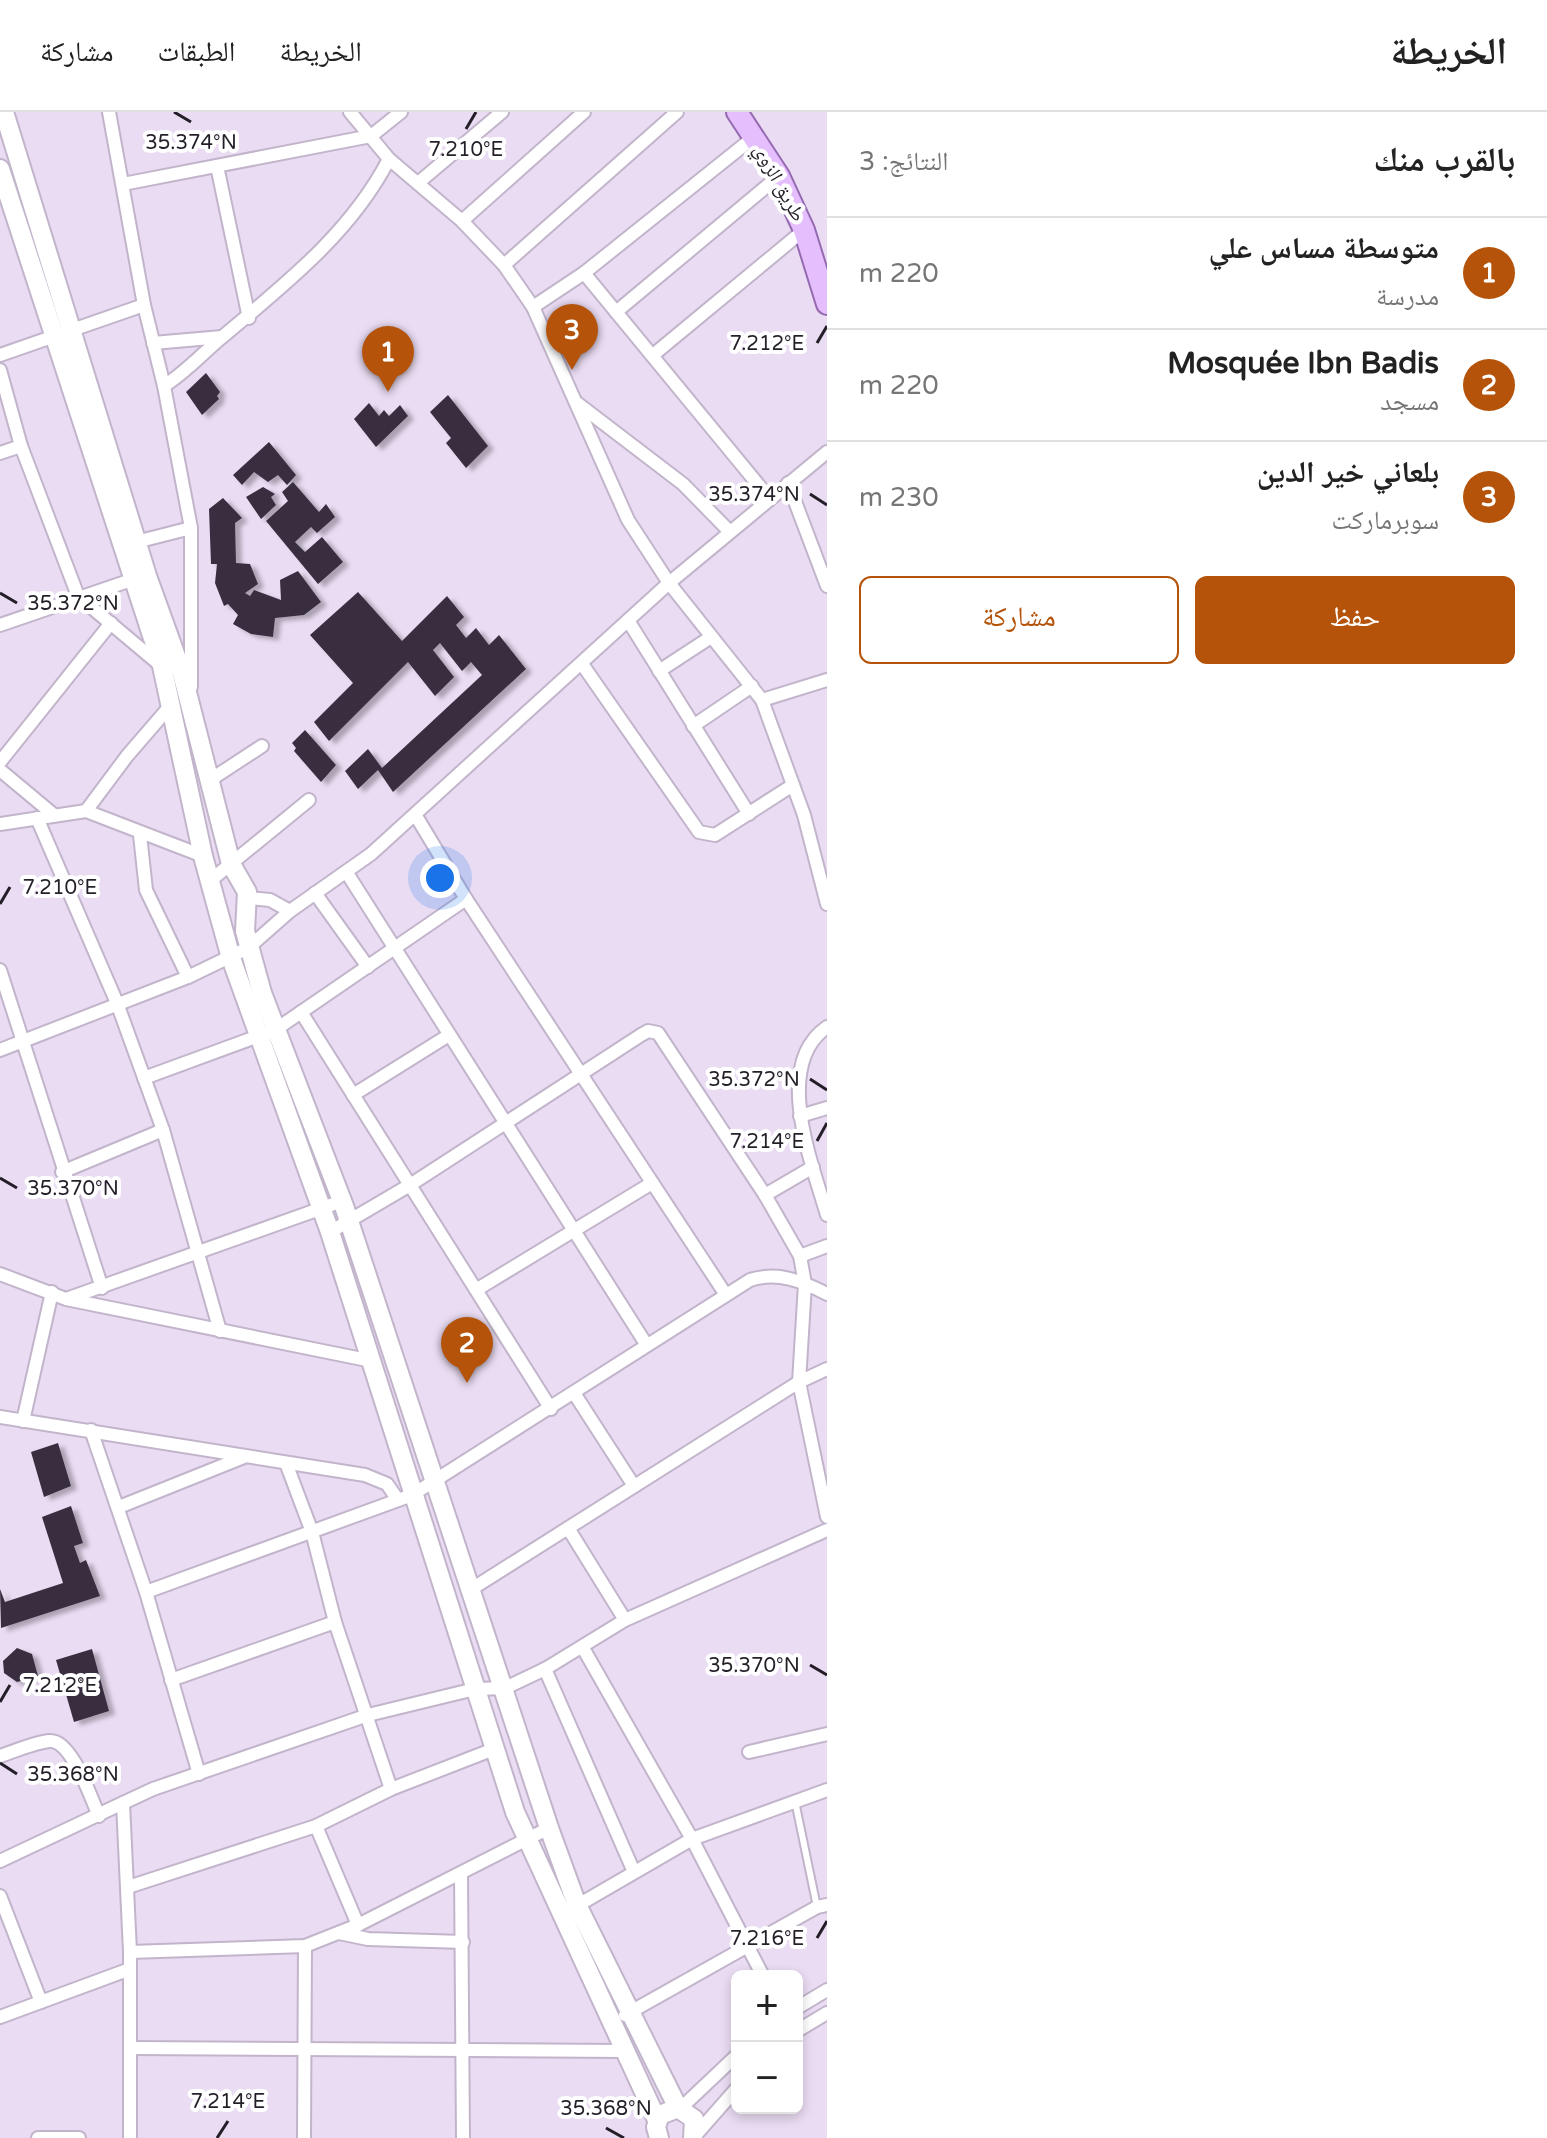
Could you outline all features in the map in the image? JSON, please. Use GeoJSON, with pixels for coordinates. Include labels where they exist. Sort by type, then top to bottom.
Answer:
{"type":"FeatureCollection","features":[{"type":"Feature","properties":{"kind":"main road","name":"طريق الزوي"},"geometry":{"type":"LineString","coordinates":[[737,112],[779,176],[804,230],[825,290]]}},
{"type":"Feature","properties":{"kind":"street"},"geometry":{"type":"LineString","coordinates":[[86,811],[127,756],[181,706],[191,528],[164,386],[144,305],[109,112]]}},
{"type":"Feature","properties":{"kind":"street"},"geometry":{"type":"LineString","coordinates":[[350,112],[389,159],[462,221],[504,265],[533,307],[628,520],[669,583],[762,700],[793,785],[827,904]]}},
{"type":"Feature","properties":{"kind":"street"},"geometry":{"type":"LineString","coordinates":[[123,184],[371,136],[401,112]]}},
{"type":"Feature","properties":{"kind":"street"},"geometry":{"type":"LineString","coordinates":[[418,183],[502,112]]}},
{"type":"Feature","properties":{"kind":"street"},"geometry":{"type":"LineString","coordinates":[[462,221],[584,112]]}},
{"type":"Feature","properties":{"kind":"street"},"geometry":{"type":"LineString","coordinates":[[504,265],[677,112]]}},
{"type":"Feature","properties":{"kind":"street"},"geometry":{"type":"LineString","coordinates":[[4,125],[47,247],[129,543]]}},
{"type":"Feature","properties":{"kind":"street"},"geometry":{"type":"LineString","coordinates":[[533,307],[584,273],[754,137]]}},
{"type":"Feature","properties":{"kind":"street"},"geometry":{"type":"LineString","coordinates":[[164,386],[249,318],[341,228],[389,159]]}},
{"type":"Feature","properties":{"kind":"street"},"geometry":{"type":"LineString","coordinates":[[217,166],[249,318]]}},
{"type":"Feature","properties":{"kind":"street"},"geometry":{"type":"LineString","coordinates":[[0,169],[53,335],[129,543],[162,666],[210,780],[231,864],[248,898],[244,922],[267,1033],[372,1361],[405,1498],[526,1838],[611,2019],[658,2129]]}},
{"type":"Feature","properties":{"kind":"street"},"geometry":{"type":"LineString","coordinates":[[616,312],[779,176]]}},
{"type":"Feature","properties":{"kind":"street"},"geometry":{"type":"LineString","coordinates":[[653,355],[804,230]]}},
{"type":"Feature","properties":{"kind":"street"},"geometry":{"type":"LineString","coordinates":[[28,254],[47,247]]}},
{"type":"Feature","properties":{"kind":"street"},"geometry":{"type":"LineString","coordinates":[[584,273],[770,499]]}},
{"type":"Feature","properties":{"kind":"street"},"geometry":{"type":"LineString","coordinates":[[0,355],[144,305]]}},
{"type":"Feature","properties":{"kind":"street"},"geometry":{"type":"LineString","coordinates":[[153,343],[222,337]]}},
{"type":"Feature","properties":{"kind":"street"},"geometry":{"type":"LineString","coordinates":[[0,370],[21,446],[78,596],[162,666]]}},
{"type":"Feature","properties":{"kind":"street"},"geometry":{"type":"LineString","coordinates":[[577,403],[683,484],[730,532]]}},
{"type":"Feature","properties":{"kind":"street"},"geometry":{"type":"LineString","coordinates":[[0,453],[21,446]]}},
{"type":"Feature","properties":{"kind":"street"},"geometry":{"type":"LineString","coordinates":[[0,1050],[188,977],[248,948],[290,911],[347,873],[416,816],[669,583],[827,452]]}},
{"type":"Feature","properties":{"kind":"street"},"geometry":{"type":"LineString","coordinates":[[788,483],[827,586]]}},
{"type":"Feature","properties":{"kind":"street"},"geometry":{"type":"LineString","coordinates":[[129,543],[191,528]]}},
{"type":"Feature","properties":{"kind":"street"},"geometry":{"type":"LineString","coordinates":[[0,625],[140,577]]}},
{"type":"Feature","properties":{"kind":"street"},"geometry":{"type":"LineString","coordinates":[[140,577],[167,628],[203,856],[231,958],[342,1201],[577,1905],[680,2108],[694,2119],[693,2138]]}},
{"type":"Feature","properties":{"kind":"street"},"geometry":{"type":"LineString","coordinates":[[629,622],[749,814]]}},
{"type":"Feature","properties":{"kind":"street"},"geometry":{"type":"LineString","coordinates":[[0,762],[111,623]]}},
{"type":"Feature","properties":{"kind":"street"},"geometry":{"type":"LineString","coordinates":[[659,671],[711,637]]}},
{"type":"Feature","properties":{"kind":"street"},"geometry":{"type":"LineString","coordinates":[[582,664],[699,832],[712,836],[793,785]]}},
{"type":"Feature","properties":{"kind":"street"},"geometry":{"type":"LineString","coordinates":[[762,700],[827,680]]}},
{"type":"Feature","properties":{"kind":"street"},"geometry":{"type":"LineString","coordinates":[[693,726],[752,686]]}},
{"type":"Feature","properties":{"kind":"street"},"geometry":{"type":"LineString","coordinates":[[210,780],[262,746]]}},
{"type":"Feature","properties":{"kind":"street"},"geometry":{"type":"LineString","coordinates":[[0,770],[54,815]]}},
{"type":"Feature","properties":{"kind":"street"},"geometry":{"type":"LineString","coordinates":[[211,880],[309,800]]}},
{"type":"Feature","properties":{"kind":"street"},"geometry":{"type":"LineString","coordinates":[[0,824],[86,811],[140,835],[203,856]]}},
{"type":"Feature","properties":{"kind":"street"},"geometry":{"type":"LineString","coordinates":[[416,816],[579,1074],[726,1295]]}},
{"type":"Feature","properties":{"kind":"street"},"geometry":{"type":"LineString","coordinates":[[37,818],[117,1003],[163,1130],[200,1251],[220,1331]]}},
{"type":"Feature","properties":{"kind":"street"},"geometry":{"type":"LineString","coordinates":[[140,835],[146,890],[188,977]]}},
{"type":"Feature","properties":{"kind":"street"},"geometry":{"type":"LineString","coordinates":[[347,873],[646,1344]]}},
{"type":"Feature","properties":{"kind":"street"},"geometry":{"type":"LineString","coordinates":[[315,893],[368,967]]}},
{"type":"Feature","properties":{"kind":"street"},"geometry":{"type":"LineString","coordinates":[[248,898],[270,900],[290,911]]}},
{"type":"Feature","properties":{"kind":"street"},"geometry":{"type":"LineString","coordinates":[[144,1078],[267,1033],[466,899]]}},
{"type":"Feature","properties":{"kind":"street"},"geometry":{"type":"LineString","coordinates":[[0,970],[62,1172],[102,1288]]}},
{"type":"Feature","properties":{"kind":"street"},"geometry":{"type":"LineString","coordinates":[[301,1012],[551,1409]]}},
{"type":"Feature","properties":{"kind":"street"},"geometry":{"type":"LineString","coordinates":[[827,1027],[817,1034],[803,1054],[800,1116],[827,1215]]}},
{"type":"Feature","properties":{"kind":"street"},"geometry":{"type":"LineString","coordinates":[[330,1232],[410,1185],[648,1031],[658,1033],[765,1195],[800,1256],[805,1284],[799,1382],[827,1517]]}},
{"type":"Feature","properties":{"kind":"street"},"geometry":{"type":"LineString","coordinates":[[353,1095],[449,1035]]}},
{"type":"Feature","properties":{"kind":"street"},"geometry":{"type":"LineString","coordinates":[[800,1116],[827,1108]]}},
{"type":"Feature","properties":{"kind":"street"},"geometry":{"type":"LineString","coordinates":[[62,1172],[163,1130]]}},
{"type":"Feature","properties":{"kind":"street"},"geometry":{"type":"LineString","coordinates":[[765,1195],[813,1167]]}},
{"type":"Feature","properties":{"kind":"street"},"geometry":{"type":"LineString","coordinates":[[476,1290],[652,1183]]}},
{"type":"Feature","properties":{"kind":"street"},"geometry":{"type":"LineString","coordinates":[[66,1299],[342,1201]]}},
{"type":"Feature","properties":{"kind":"street"},"geometry":{"type":"LineString","coordinates":[[800,1256],[827,1246]]}},
{"type":"Feature","properties":{"kind":"street"},"geometry":{"type":"LineString","coordinates":[[1,1272],[66,1299],[372,1361]]}},
{"type":"Feature","properties":{"kind":"street"},"geometry":{"type":"LineString","coordinates":[[146,1592],[405,1498],[436,1482],[646,1344],[750,1280],[768,1275],[805,1284],[827,1294]]}},
{"type":"Feature","properties":{"kind":"street"},"geometry":{"type":"LineString","coordinates":[[23,1421],[52,1292]]}},
{"type":"Feature","properties":{"kind":"street"},"geometry":{"type":"LineString","coordinates":[[470,1590],[799,1382],[827,1369]]}},
{"type":"Feature","properties":{"kind":"street"},"geometry":{"type":"LineString","coordinates":[[574,1393],[634,1486]]}},
{"type":"Feature","properties":{"kind":"street"},"geometry":{"type":"LineString","coordinates":[[0,1417],[377,1478],[405,1498]]}},
{"type":"Feature","properties":{"kind":"street"},"geometry":{"type":"LineString","coordinates":[[91,1430],[146,1592],[199,1774]]}},
{"type":"Feature","properties":{"kind":"street"},"geometry":{"type":"LineString","coordinates":[[119,1507],[247,1456]]}},
{"type":"Feature","properties":{"kind":"street"},"geometry":{"type":"LineString","coordinates":[[286,1463],[312,1532],[335,1622],[391,1789]]}},
{"type":"Feature","properties":{"kind":"street"},"geometry":{"type":"LineString","coordinates":[[568,1528],[625,1620]]}},
{"type":"Feature","properties":{"kind":"street"},"geometry":{"type":"LineString","coordinates":[[0,1861],[123,1803],[368,1715],[475,1689],[505,1688],[583,1648],[625,1620],[827,1530]]}},
{"type":"Feature","properties":{"kind":"street"},"geometry":{"type":"LineString","coordinates":[[171,1680],[335,1622]]}},
{"type":"Feature","properties":{"kind":"street"},"geometry":{"type":"LineString","coordinates":[[583,1648],[692,1839],[759,1970]]}},
{"type":"Feature","properties":{"kind":"street"},"geometry":{"type":"LineString","coordinates":[[545,1669],[634,1872]]}},
{"type":"Feature","properties":{"kind":"street"},"geometry":{"type":"LineString","coordinates":[[749,1752],[827,1734]]}},
{"type":"Feature","properties":{"kind":"street"},"geometry":{"type":"LineString","coordinates":[[0,1756],[49,1741],[59,1742],[70,1753],[99,1816]]}},
{"type":"Feature","properties":{"kind":"street"},"geometry":{"type":"LineString","coordinates":[[128,1887],[316,1826],[391,1789],[494,1749]]}},
{"type":"Feature","properties":{"kind":"street"},"geometry":{"type":"LineString","coordinates":[[560,1916],[692,1839],[794,1799],[827,1790]]}},
{"type":"Feature","properties":{"kind":"street"},"geometry":{"type":"LineString","coordinates":[[123,1803],[130,1952],[130,2138]]}},
{"type":"Feature","properties":{"kind":"street"},"geometry":{"type":"LineString","coordinates":[[316,1826],[358,1925]]}},
{"type":"Feature","properties":{"kind":"street"},"geometry":{"type":"LineString","coordinates":[[130,1952],[305,1946],[358,1925],[549,1828]]}},
{"type":"Feature","properties":{"kind":"street"},"geometry":{"type":"LineString","coordinates":[[461,1874],[463,2138]]}},
{"type":"Feature","properties":{"kind":"street"},"geometry":{"type":"LineString","coordinates":[[0,1896],[41,2002]]}},
{"type":"Feature","properties":{"kind":"street"},"geometry":{"type":"LineString","coordinates":[[611,2019],[631,2014],[822,1906]]}},
{"type":"Feature","properties":{"kind":"street"},"geometry":{"type":"LineString","coordinates":[[338,1933],[368,1939],[463,1942]]}},
{"type":"Feature","properties":{"kind":"street"},"geometry":{"type":"LineString","coordinates":[[304,2138],[305,1946]]}},
{"type":"Feature","properties":{"kind":"street"},"geometry":{"type":"LineString","coordinates":[[0,2017],[130,1969]]}},
{"type":"Feature","properties":{"kind":"street"},"geometry":{"type":"LineString","coordinates":[[803,2004],[827,1990]]}},
{"type":"Feature","properties":{"kind":"street"},"geometry":{"type":"LineString","coordinates":[[803,2027],[827,2013]]}},
{"type":"Feature","properties":{"kind":"street"},"geometry":{"type":"LineString","coordinates":[[130,2048],[625,2051]]}},
{"type":"Feature","properties":{"kind":"street"},"geometry":{"type":"LineString","coordinates":[[658,2129],[665,2110],[680,2108],[731,2061]]}},
{"type":"Feature","properties":{"kind":"street"},"geometry":{"type":"LineString","coordinates":[[693,2138],[731,2095]]}},
{"type":"Feature","properties":{"kind":"street"},"geometry":{"type":"LineString","coordinates":[[38,2138],[79,2138]]}},
{"type":"Feature","properties":{"kind":"lane"},"geometry":{"type":"LineString","coordinates":[[794,1799],[822,1906]]}},
{"type":"Feature","properties":{"kind":"building"},"geometry":{"type":"Polygon","coordinates":[[[206,373],[220,392],[217,396],[219,399],[202,415],[186,392],[206,373]]]}},
{"type":"Feature","properties":{"kind":"building"},"geometry":{"type":"Polygon","coordinates":[[[448,395],[488,446],[466,468],[446,443],[451,438],[430,412],[448,395]]]}},
{"type":"Feature","properties":{"kind":"building"},"geometry":{"type":"Polygon","coordinates":[[[369,403],[379,416],[384,410],[389,416],[400,405],[408,416],[376,447],[354,419],[369,403]]]}},
{"type":"Feature","properties":{"kind":"building"},"geometry":{"type":"Polygon","coordinates":[[[269,442],[296,475],[287,485],[278,475],[268,482],[254,472],[242,485],[233,475],[269,442]]]}},
{"type":"Feature","properties":{"kind":"building"},"geometry":{"type":"Polygon","coordinates":[[[293,482],[319,512],[326,504],[335,517],[317,533],[311,527],[295,542],[305,552],[322,537],[343,562],[318,584],[266,521],[288,501],[282,492],[293,482]]]}},
{"type":"Feature","properties":{"kind":"building"},"geometry":{"type":"Polygon","coordinates":[[[263,487],[275,494],[271,497],[276,505],[261,519],[246,497],[263,487]]]}},
{"type":"Feature","properties":{"kind":"building"},"geometry":{"type":"Polygon","coordinates":[[[223,498],[242,518],[235,523],[236,563],[250,564],[258,584],[245,593],[250,596],[254,590],[281,600],[280,580],[298,571],[321,602],[304,615],[275,618],[273,637],[251,634],[233,624],[238,615],[228,604],[224,606],[215,583],[217,564],[211,564],[209,509],[223,498]]]}},
{"type":"Feature","properties":{"kind":"building"},"geometry":{"type":"Polygon","coordinates":[[[358,592],[402,641],[447,596],[464,617],[456,625],[466,638],[476,628],[489,645],[499,635],[526,669],[393,792],[378,770],[358,789],[345,771],[368,749],[382,768],[482,675],[471,662],[462,671],[440,643],[433,650],[454,677],[435,696],[408,662],[329,741],[314,722],[353,683],[310,635],[358,592]]]}},
{"type":"Feature","properties":{"kind":"building"},"geometry":{"type":"Polygon","coordinates":[[[305,730],[336,765],[321,782],[294,751],[296,748],[292,743],[305,730]]]}},
{"type":"Feature","properties":{"kind":"building"},"geometry":{"type":"Polygon","coordinates":[[[58,1443],[71,1486],[44,1497],[31,1452],[58,1443]]]}},
{"type":"Feature","properties":{"kind":"building"},"geometry":{"type":"Polygon","coordinates":[[[71,1506],[83,1543],[74,1546],[80,1563],[86,1560],[100,1596],[1,1628],[0,1589],[5,1602],[63,1583],[42,1517],[71,1506]]]}},
{"type":"Feature","properties":{"kind":"building"},"geometry":{"type":"Polygon","coordinates":[[[17,1648],[32,1654],[38,1676],[17,1682],[4,1673],[3,1661],[17,1648]]]}},
{"type":"Feature","properties":{"kind":"building"},"geometry":{"type":"Polygon","coordinates":[[[92,1649],[109,1711],[74,1722],[56,1660],[92,1649]]]}},
{"type":"Feature","properties":{"kind":"place","name":"بلعاني خير الدين"},"geometry":{"type":"Point","coordinates":[572,370]}},
{"type":"Feature","properties":{"kind":"place","name":"متوسطة مساس علي"},"geometry":{"type":"Point","coordinates":[388,392]}},
{"type":"Feature","properties":{"kind":"place","name":"Mosquée Ibn Badis"},"geometry":{"type":"Point","coordinates":[467,1383]}}]}
